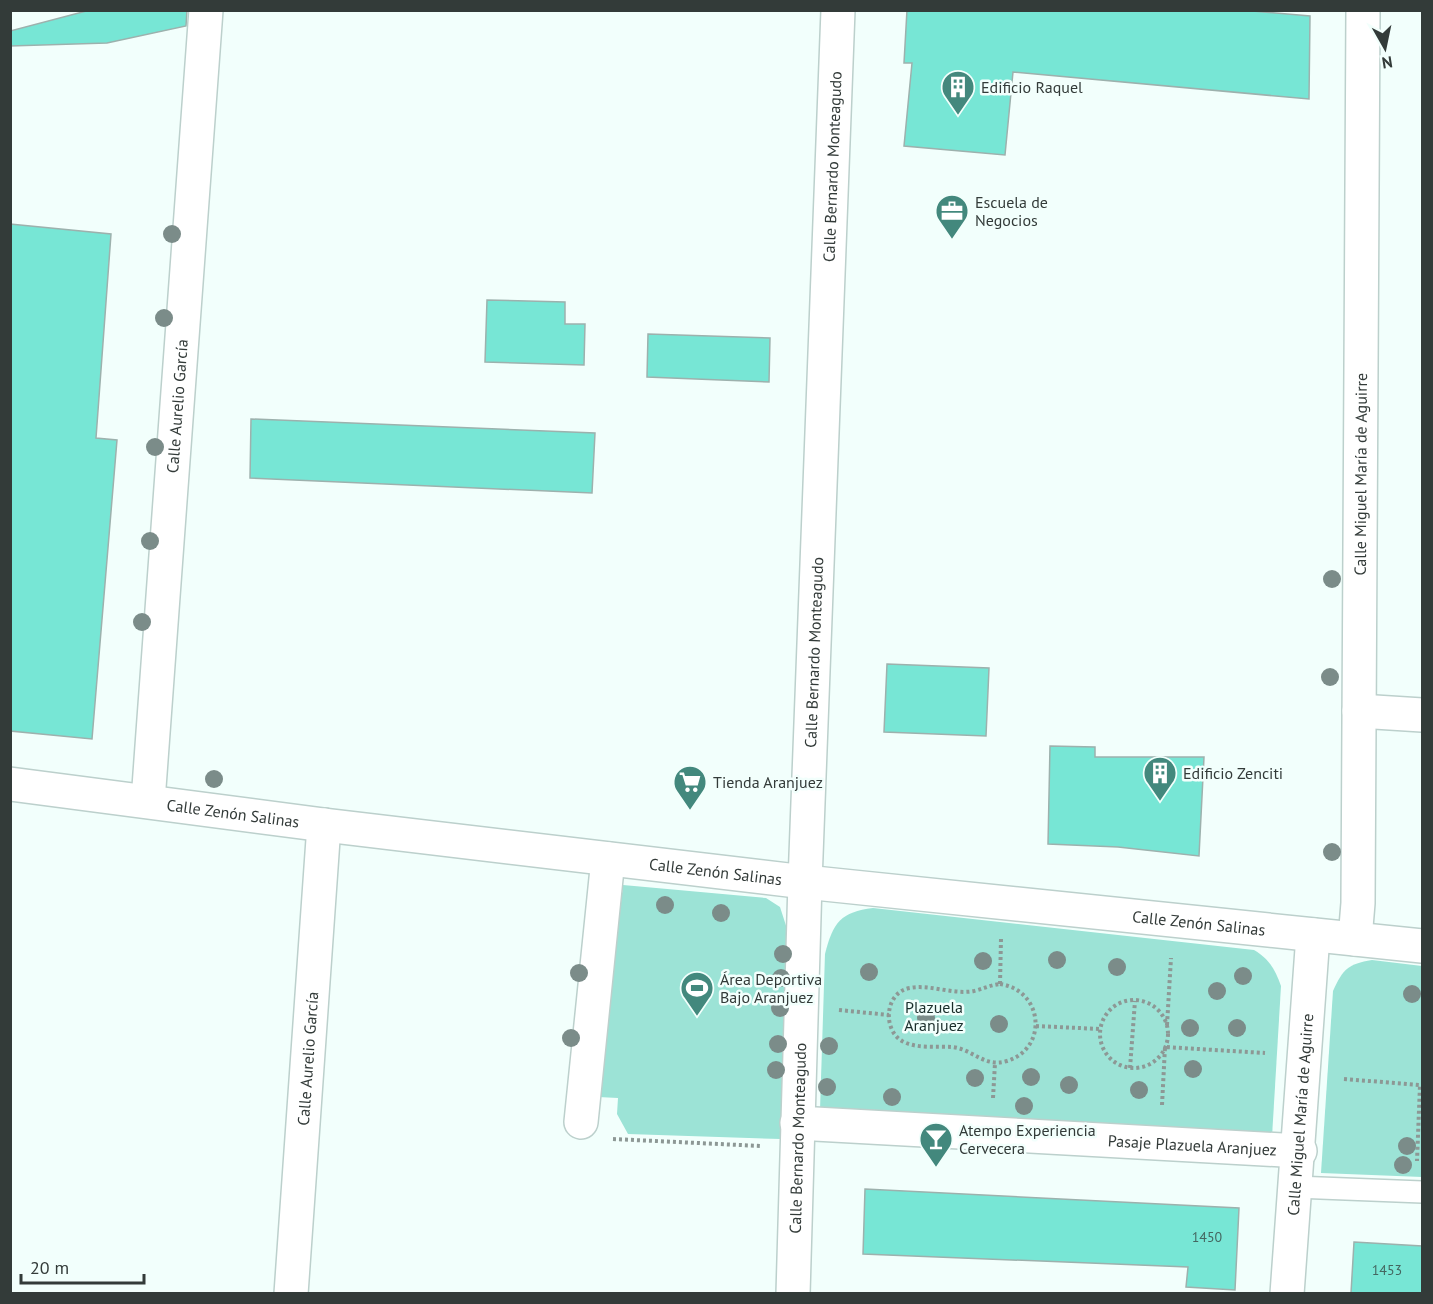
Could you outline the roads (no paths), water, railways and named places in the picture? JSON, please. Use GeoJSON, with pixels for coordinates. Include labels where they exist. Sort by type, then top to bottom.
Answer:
{"type":"FeatureCollection","features":[{"type":"Feature","properties":{"kind":"street","name":"Calle Aurelio García"},"geometry":{"type":"LineString","coordinates":[[148,801],[206,10]]}},
{"type":"Feature","properties":{"kind":"street","name":"Calle Bernardo Monteagudo"},"geometry":{"type":"LineString","coordinates":[[793,1293],[805,882],[838,10]]}},
{"type":"Feature","properties":{"kind":"street","name":"Calle Miguel María de Aguirre"},"geometry":{"type":"LineString","coordinates":[[1355,939],[1358,903],[1364,10]]}},
{"type":"Feature","properties":{"kind":"street"},"geometry":{"type":"LineString","coordinates":[[1359,711],[1422,715]]}},
{"type":"Feature","properties":{"kind":"street","name":"Calle Zenón Salinas"},"geometry":{"type":"LineString","coordinates":[[10,784],[324,825],[805,882],[1422,946]]}},
{"type":"Feature","properties":{"kind":"street","name":"Calle Aurelio García"},"geometry":{"type":"LineString","coordinates":[[291,1293],[324,825]]}},
{"type":"Feature","properties":{"kind":"street"},"geometry":{"type":"LineString","coordinates":[[581,1122],[608,859]]}},
{"type":"Feature","properties":{"kind":"street","name":"Calle Miguel María de Aguirre"},"geometry":{"type":"LineString","coordinates":[[1287,1293],[1300,1151],[1313,935]]}},
{"type":"Feature","properties":{"kind":"street","name":"Pasaje Plazuela Aranjuez"},"geometry":{"type":"LineString","coordinates":[[797,1135],[1300,1151]]}},
{"type":"Feature","properties":{"kind":"lane"},"geometry":{"type":"LineString","coordinates":[[1295,1187],[1419,1192]]}},
{"type":"Feature","properties":{"kind":"place","name":"Edificio Raquel"},"geometry":{"type":"Point","coordinates":[958,116]}},
{"type":"Feature","properties":{"kind":"place","name":"Escuela de Negocios"},"geometry":{"type":"Point","coordinates":[952,240]}},
{"type":"Feature","properties":{"kind":"place","name":"Edificio Zenciti"},"geometry":{"type":"Point","coordinates":[1160,802]}},
{"type":"Feature","properties":{"kind":"place","name":"Tienda Aranjuez"},"geometry":{"type":"Point","coordinates":[690,811]}},
{"type":"Feature","properties":{"kind":"place","name":"Área Deportiva Bajo Aranjuez"},"geometry":{"type":"Point","coordinates":[697,1017]}},
{"type":"Feature","properties":{"kind":"place","name":"Atempo Experiencia Cervecera"},"geometry":{"type":"Point","coordinates":[936,1168]}},
{"type":"Feature","properties":{"kind":"park label","name":"Plazuela Aranjuez"},"geometry":{"type":"Point","coordinates":[934,1016]}}]}
